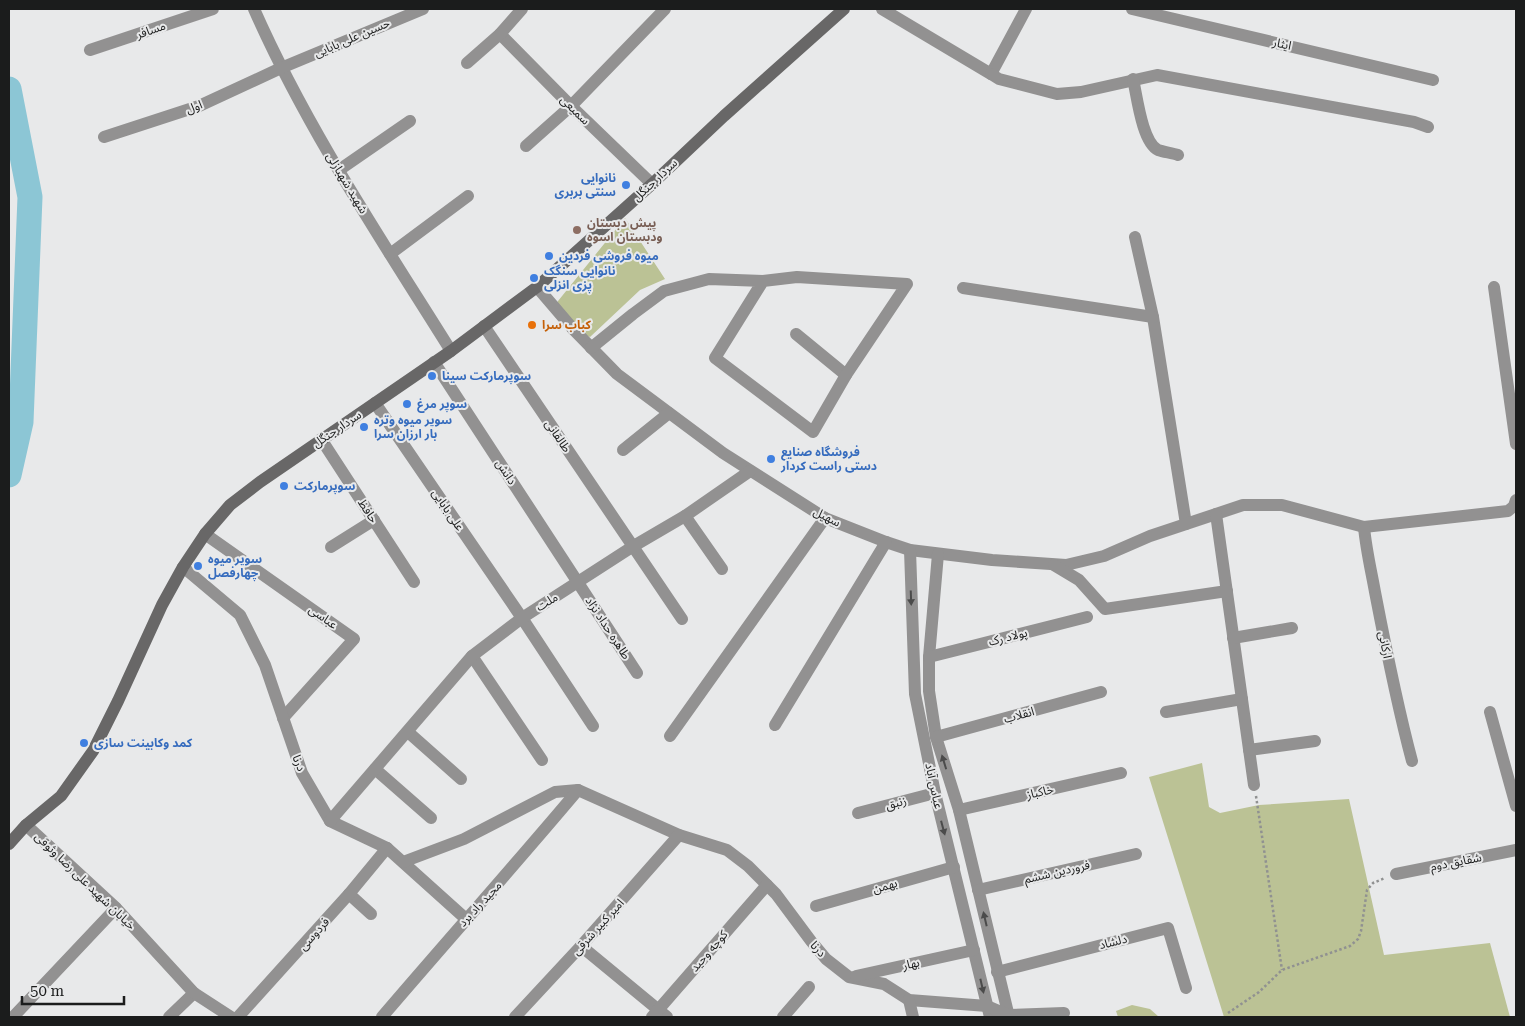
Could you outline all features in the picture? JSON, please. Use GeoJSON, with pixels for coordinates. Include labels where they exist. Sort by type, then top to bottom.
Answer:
{"type":"FeatureCollection","features":[{"type":"Feature","properties":{"kind":"main road","name":"سردار جنگل"},"geometry":{"type":"LineString","coordinates":[[9,844],[26,825],[61,796],[94,750],[162,605],[183,567],[205,534],[230,505],[321,439],[451,351],[538,287],[844,9]]}},
{"type":"Feature","properties":{"kind":"street","name":"مسافر"},"geometry":{"type":"LineString","coordinates":[[90,50],[212,9]]}},
{"type":"Feature","properties":{"kind":"street","name":"شهید شهبازلی"},"geometry":{"type":"LineString","coordinates":[[254,9],[281,68],[310,122],[451,351]]}},
{"type":"Feature","properties":{"kind":"street","name":"حسین علی بابایی"},"geometry":{"type":"LineString","coordinates":[[281,68],[424,9]]}},
{"type":"Feature","properties":{"kind":"street"},"geometry":{"type":"LineString","coordinates":[[467,63],[500,34],[522,9]]}},
{"type":"Feature","properties":{"kind":"street"},"geometry":{"type":"LineString","coordinates":[[526,146],[571,106],[665,9]]}},
{"type":"Feature","properties":{"kind":"street"},"geometry":{"type":"LineString","coordinates":[[882,9],[999,79],[1057,94],[1081,92],[1158,75],[1414,122],[1428,127]]}},
{"type":"Feature","properties":{"kind":"street"},"geometry":{"type":"LineString","coordinates":[[991,74],[1026,9]]}},
{"type":"Feature","properties":{"kind":"street","name":"ایثار"},"geometry":{"type":"LineString","coordinates":[[1132,9],[1433,80]]}},
{"type":"Feature","properties":{"kind":"street","name":"سمیعی"},"geometry":{"type":"LineString","coordinates":[[500,34],[652,184]]}},
{"type":"Feature","properties":{"kind":"street","name":"اول"},"geometry":{"type":"LineString","coordinates":[[104,138],[199,106],[281,68]]}},
{"type":"Feature","properties":{"kind":"street"},"geometry":{"type":"LineString","coordinates":[[1133,80],[1144,129],[1149,140],[1157,150],[1178,154]]}},
{"type":"Feature","properties":{"kind":"street"},"geometry":{"type":"LineString","coordinates":[[339,170],[410,121]]}},
{"type":"Feature","properties":{"kind":"street"},"geometry":{"type":"LineString","coordinates":[[390,254],[468,196]]}},
{"type":"Feature","properties":{"kind":"street"},"geometry":{"type":"LineString","coordinates":[[1135,237],[1153,317],[1186,524]]}},
{"type":"Feature","properties":{"kind":"street"},"geometry":{"type":"LineString","coordinates":[[591,348],[664,291],[709,279],[763,281],[797,277],[907,284],[846,376],[812,432],[715,358],[763,281]]}},
{"type":"Feature","properties":{"kind":"street","name":"سهیل"},"geometry":{"type":"LineString","coordinates":[[538,287],[616,374],[750,471],[825,518],[910,550],[1054,565],[1066,564],[1104,556],[1150,536],[1244,506],[1282,505],[1364,527]]}},
{"type":"Feature","properties":{"kind":"street"},"geometry":{"type":"LineString","coordinates":[[1494,287],[1516,444]]}},
{"type":"Feature","properties":{"kind":"street"},"geometry":{"type":"LineString","coordinates":[[963,288],[1153,317]]}},
{"type":"Feature","properties":{"kind":"street","name":"طالقانی"},"geometry":{"type":"LineString","coordinates":[[484,326],[682,619]]}},
{"type":"Feature","properties":{"kind":"street"},"geometry":{"type":"LineString","coordinates":[[796,334],[846,376]]}},
{"type":"Feature","properties":{"kind":"street","name":"دانش"},"geometry":{"type":"LineString","coordinates":[[434,362],[578,583]]}},
{"type":"Feature","properties":{"kind":"street","name":"علی بابایی"},"geometry":{"type":"LineString","coordinates":[[375,403],[522,618],[593,726]]}},
{"type":"Feature","properties":{"kind":"street"},"geometry":{"type":"LineString","coordinates":[[623,450],[669,413]]}},
{"type":"Feature","properties":{"kind":"street","name":"حافظ"},"geometry":{"type":"LineString","coordinates":[[321,439],[414,582]]}},
{"type":"Feature","properties":{"kind":"street","name":"ملت"},"geometry":{"type":"LineString","coordinates":[[330,821],[472,656],[522,618],[632,547],[685,516],[750,471]]}},
{"type":"Feature","properties":{"kind":"street"},"geometry":{"type":"LineString","coordinates":[[1364,527],[1508,511],[1514,506],[1516,500]]}},
{"type":"Feature","properties":{"kind":"street"},"geometry":{"type":"LineString","coordinates":[[1216,514],[1254,786]]}},
{"type":"Feature","properties":{"kind":"street"},"geometry":{"type":"LineString","coordinates":[[685,516],[722,569]]}},
{"type":"Feature","properties":{"kind":"street"},"geometry":{"type":"LineString","coordinates":[[670,736],[825,518]]}},
{"type":"Feature","properties":{"kind":"street"},"geometry":{"type":"LineString","coordinates":[[331,547],[374,520]]}},
{"type":"Feature","properties":{"kind":"street","name":"ارکانی"},"geometry":{"type":"LineString","coordinates":[[1364,527],[1367,558],[1400,715],[1412,761]]}},
{"type":"Feature","properties":{"kind":"street","name":"عباسی"},"geometry":{"type":"LineString","coordinates":[[205,534],[354,638],[283,718]]}},
{"type":"Feature","properties":{"kind":"street"},"geometry":{"type":"LineString","coordinates":[[775,725],[886,542]]}},
{"type":"Feature","properties":{"kind":"street","name":"عباس آباد"},"geometry":{"type":"LineString","coordinates":[[910,550],[915,694],[934,793],[989,1012]]}},
{"type":"Feature","properties":{"kind":"street","name":"عباس آباد"},"geometry":{"type":"LineString","coordinates":[[938,554],[929,657],[928,692],[936,737],[959,810],[1009,1016]]}},
{"type":"Feature","properties":{"kind":"street"},"geometry":{"type":"LineString","coordinates":[[1054,565],[1079,580],[1105,609],[1227,591]]}},
{"type":"Feature","properties":{"kind":"street","name":"درنا"},"geometry":{"type":"LineString","coordinates":[[183,567],[240,614],[265,664],[302,772],[330,821]]}},
{"type":"Feature","properties":{"kind":"street","name":"طاهره حداد نژاد"},"geometry":{"type":"LineString","coordinates":[[578,583],[638,673]]}},
{"type":"Feature","properties":{"kind":"street","name":"پولاد رک"},"geometry":{"type":"LineString","coordinates":[[929,657],[1087,617]]}},
{"type":"Feature","properties":{"kind":"street"},"geometry":{"type":"LineString","coordinates":[[1233,638],[1292,628]]}},
{"type":"Feature","properties":{"kind":"street"},"geometry":{"type":"LineString","coordinates":[[472,656],[542,760]]}},
{"type":"Feature","properties":{"kind":"street","name":"انقلاب"},"geometry":{"type":"LineString","coordinates":[[936,737],[1101,692]]}},
{"type":"Feature","properties":{"kind":"street"},"geometry":{"type":"LineString","coordinates":[[1166,712],[1242,699]]}},
{"type":"Feature","properties":{"kind":"street"},"geometry":{"type":"LineString","coordinates":[[1490,712],[1514,789],[1516,806]]}},
{"type":"Feature","properties":{"kind":"street"},"geometry":{"type":"LineString","coordinates":[[408,732],[461,779]]}},
{"type":"Feature","properties":{"kind":"street"},"geometry":{"type":"LineString","coordinates":[[1249,750],[1315,741]]}},
{"type":"Feature","properties":{"kind":"street"},"geometry":{"type":"LineString","coordinates":[[375,769],[431,818]]}},
{"type":"Feature","properties":{"kind":"street","name":"خاکباز"},"geometry":{"type":"LineString","coordinates":[[959,810],[1121,773]]}},
{"type":"Feature","properties":{"kind":"street"},"geometry":{"type":"LineString","coordinates":[[403,862],[464,839],[556,792],[578,790]]}},
{"type":"Feature","properties":{"kind":"street","name":"درنا"},"geometry":{"type":"LineString","coordinates":[[578,790],[679,835],[727,850],[748,866],[776,894],[826,959],[849,977],[884,984],[909,1000],[1009,1016]]}},
{"type":"Feature","properties":{"kind":"street","name":"مجید راد برد"},"geometry":{"type":"LineString","coordinates":[[382,1017],[466,919],[504,878],[578,790]]}},
{"type":"Feature","properties":{"kind":"street","name":"زنبق"},"geometry":{"type":"LineString","coordinates":[[858,813],[934,793]]}},
{"type":"Feature","properties":{"kind":"street"},"geometry":{"type":"LineString","coordinates":[[330,821],[387,848],[466,919]]}},
{"type":"Feature","properties":{"kind":"street","name":"خیابان شهید علی رضا وثوقی"},"geometry":{"type":"LineString","coordinates":[[26,825],[116,908],[194,992],[231,1017]]}},
{"type":"Feature","properties":{"kind":"street","name":"امیر کبیر شرقی"},"geometry":{"type":"LineString","coordinates":[[514,1017],[581,946],[679,835]]}},
{"type":"Feature","properties":{"kind":"street","name":"فردوسی"},"geometry":{"type":"LineString","coordinates":[[238,1017],[349,894],[387,848]]}},
{"type":"Feature","properties":{"kind":"street","name":"شقایق دوم"},"geometry":{"type":"LineString","coordinates":[[1396,874],[1516,850]]}},
{"type":"Feature","properties":{"kind":"street","name":"فروردین ششم"},"geometry":{"type":"LineString","coordinates":[[978,890],[1136,854]]}},
{"type":"Feature","properties":{"kind":"street","name":"بهمن"},"geometry":{"type":"LineString","coordinates":[[816,906],[954,867]]}},
{"type":"Feature","properties":{"kind":"street","name":"کوچه وحید"},"geometry":{"type":"LineString","coordinates":[[659,1015],[767,885]]}},
{"type":"Feature","properties":{"kind":"street"},"geometry":{"type":"LineString","coordinates":[[349,894],[371,914]]}},
{"type":"Feature","properties":{"kind":"street"},"geometry":{"type":"LineString","coordinates":[[13,1017],[116,908]]}},
{"type":"Feature","properties":{"kind":"street","name":"دلشاد"},"geometry":{"type":"LineString","coordinates":[[997,972],[1168,928],[1186,988]]}},
{"type":"Feature","properties":{"kind":"street"},"geometry":{"type":"LineString","coordinates":[[581,946],[659,1015]]}},
{"type":"Feature","properties":{"kind":"street","name":"بهار"},"geometry":{"type":"LineString","coordinates":[[849,977],[974,950]]}},
{"type":"Feature","properties":{"kind":"street"},"geometry":{"type":"LineString","coordinates":[[783,1017],[809,987]]}},
{"type":"Feature","properties":{"kind":"street"},"geometry":{"type":"LineString","coordinates":[[169,1017],[194,992]]}},
{"type":"Feature","properties":{"kind":"street"},"geometry":{"type":"LineString","coordinates":[[909,1000],[913,1017]]}},
{"type":"Feature","properties":{"kind":"street"},"geometry":{"type":"LineString","coordinates":[[1009,1016],[1064,1013]]}},
{"type":"Feature","properties":{"kind":"path"},"geometry":{"type":"LineString","coordinates":[[1254,786],[1282,970]]}},
{"type":"Feature","properties":{"kind":"path"},"geometry":{"type":"LineString","coordinates":[[1228,1013],[1259,992],[1282,970],[1350,946],[1358,939],[1361,931],[1367,890],[1374,883],[1396,874]]}},
{"type":"Feature","properties":{"kind":"green space"},"geometry":{"type":"Polygon","coordinates":[[[625,218],[665,279],[640,290],[590,337],[573,329],[554,306],[625,218]]]}},
{"type":"Feature","properties":{"kind":"green space"},"geometry":{"type":"Polygon","coordinates":[[[1202,763],[1209,807],[1220,813],[1259,805],[1349,799],[1384,955],[1490,943],[1510,1017],[1224,1017],[1149,777],[1202,763]]]}},
{"type":"Feature","properties":{"kind":"green space"},"geometry":{"type":"Polygon","coordinates":[[[1132,1005],[1150,1009],[1159,1017],[1118,1017],[1116,1011],[1132,1005]]]}},
{"type":"Feature","properties":{"kind":"waterway"},"geometry":{"type":"LineString","coordinates":[[9,89],[30,197],[21,422],[9,475]]}},
{"type":"Feature","properties":{"kind":"place","name":"نانوایی سنتی بربری"},"geometry":{"type":"Point","coordinates":[626,185]}},
{"type":"Feature","properties":{"kind":"place","name":"پیش دبستان ودبستان اسوه"},"geometry":{"type":"Point","coordinates":[577,230]}},
{"type":"Feature","properties":{"kind":"place","name":"میوه فروشی فردین"},"geometry":{"type":"Point","coordinates":[549,256]}},
{"type":"Feature","properties":{"kind":"place","name":"نانوایی سنگک پزی انزلی"},"geometry":{"type":"Point","coordinates":[534,278]}},
{"type":"Feature","properties":{"kind":"place","name":"کباب سرا"},"geometry":{"type":"Point","coordinates":[532,325]}},
{"type":"Feature","properties":{"kind":"place","name":"سوپرمارکت سینا"},"geometry":{"type":"Point","coordinates":[432,376]}},
{"type":"Feature","properties":{"kind":"place","name":"سوپر مرغ"},"geometry":{"type":"Point","coordinates":[407,404]}},
{"type":"Feature","properties":{"kind":"place","name":"سوپر میوه وتره بار ارزان سرا"},"geometry":{"type":"Point","coordinates":[364,427]}},
{"type":"Feature","properties":{"kind":"place","name":"فروشگاه صنایع دستی راست کردار"},"geometry":{"type":"Point","coordinates":[771,459]}},
{"type":"Feature","properties":{"kind":"place","name":"سوپرمارکت"},"geometry":{"type":"Point","coordinates":[284,486]}},
{"type":"Feature","properties":{"kind":"place","name":"سوپر میوه چهارفصل"},"geometry":{"type":"Point","coordinates":[198,566]}},
{"type":"Feature","properties":{"kind":"place","name":"کمد وکابینت سازی"},"geometry":{"type":"Point","coordinates":[84,743]}}]}
